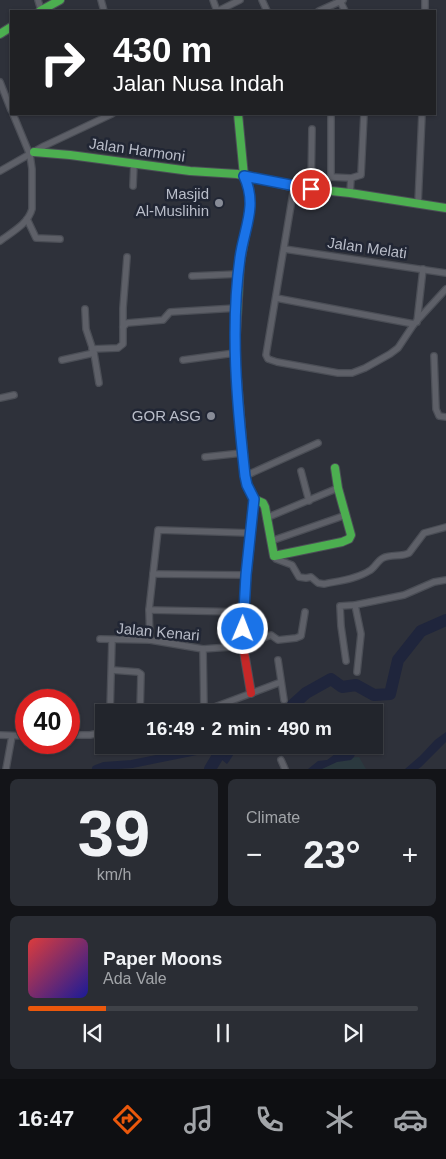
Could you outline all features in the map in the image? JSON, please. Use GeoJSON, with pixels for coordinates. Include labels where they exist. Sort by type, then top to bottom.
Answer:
{"type":"FeatureCollection","features":[{"type":"Feature","properties":{"kind":"street"},"geometry":{"type":"LineString","coordinates":[[43,10],[60,0]]}},
{"type":"Feature","properties":{"kind":"street"},"geometry":{"type":"LineString","coordinates":[[219,10],[240,0]]}},
{"type":"Feature","properties":{"kind":"street"},"geometry":{"type":"LineString","coordinates":[[321,10],[342,1]]}},
{"type":"Feature","properties":{"kind":"street"},"geometry":{"type":"LineString","coordinates":[[0,82],[10,107]]}},
{"type":"Feature","properties":{"kind":"street"},"geometry":{"type":"LineString","coordinates":[[0,241],[23,224],[32,209],[32,154],[13,115]]}},
{"type":"Feature","properties":{"kind":"street"},"geometry":{"type":"LineString","coordinates":[[0,171],[44,146],[110,115]]}},
{"type":"Feature","properties":{"kind":"street"},"geometry":{"type":"LineString","coordinates":[[238,115],[240,175],[249,187],[251,204],[240,258],[235,352],[242,453],[247,485],[254,499],[243,612],[243,646],[251,693]]}},
{"type":"Feature","properties":{"kind":"street"},"geometry":{"type":"LineString","coordinates":[[331,115],[331,177],[351,178],[361,175],[364,115]]}},
{"type":"Feature","properties":{"kind":"street"},"geometry":{"type":"LineString","coordinates":[[418,204],[422,115]]}},
{"type":"Feature","properties":{"kind":"street"},"geometry":{"type":"LineString","coordinates":[[311,189],[312,129]]}},
{"type":"Feature","properties":{"kind":"street","name":"Jalan Harmoni"},"geometry":{"type":"LineString","coordinates":[[32,154],[70,155],[240,175],[311,189],[446,208]]}},
{"type":"Feature","properties":{"kind":"street"},"geometry":{"type":"LineString","coordinates":[[133,186],[134,163]]}},
{"type":"Feature","properties":{"kind":"street"},"geometry":{"type":"LineString","coordinates":[[350,193],[351,178]]}},
{"type":"Feature","properties":{"kind":"street"},"geometry":{"type":"LineString","coordinates":[[294,186],[266,355],[268,359],[338,373],[352,372],[365,368],[390,354],[446,289]]}},
{"type":"Feature","properties":{"kind":"street"},"geometry":{"type":"LineString","coordinates":[[27,219],[36,238],[60,239]]}},
{"type":"Feature","properties":{"kind":"street","name":"Jalan Melati"},"geometry":{"type":"LineString","coordinates":[[284,248],[446,273]]}},
{"type":"Feature","properties":{"kind":"street"},"geometry":{"type":"LineString","coordinates":[[62,360],[93,351],[120,348],[122,344],[122,308],[127,258]]}},
{"type":"Feature","properties":{"kind":"street"},"geometry":{"type":"LineString","coordinates":[[416,323],[423,269]]}},
{"type":"Feature","properties":{"kind":"street"},"geometry":{"type":"LineString","coordinates":[[192,276],[239,274]]}},
{"type":"Feature","properties":{"kind":"street"},"geometry":{"type":"LineString","coordinates":[[276,298],[416,323]]}},
{"type":"Feature","properties":{"kind":"street"},"geometry":{"type":"LineString","coordinates":[[123,327],[127,323],[163,320],[170,312],[237,308]]}},
{"type":"Feature","properties":{"kind":"street"},"geometry":{"type":"LineString","coordinates":[[84,309],[86,329],[93,351],[99,383]]}},
{"type":"Feature","properties":{"kind":"street"},"geometry":{"type":"LineString","coordinates":[[183,360],[235,352]]}},
{"type":"Feature","properties":{"kind":"street"},"geometry":{"type":"LineString","coordinates":[[434,356],[436,409],[439,416],[446,416]]}},
{"type":"Feature","properties":{"kind":"street"},"geometry":{"type":"LineString","coordinates":[[0,398],[14,395]]}},
{"type":"Feature","properties":{"kind":"street"},"geometry":{"type":"LineString","coordinates":[[245,476],[318,442]]}},
{"type":"Feature","properties":{"kind":"street"},"geometry":{"type":"LineString","coordinates":[[205,457],[242,453]]}},
{"type":"Feature","properties":{"kind":"street"},"geometry":{"type":"LineString","coordinates":[[274,556],[349,539],[351,535],[338,488],[336,468]]}},
{"type":"Feature","properties":{"kind":"street"},"geometry":{"type":"LineString","coordinates":[[300,472],[309,500]]}},
{"type":"Feature","properties":{"kind":"street"},"geometry":{"type":"LineString","coordinates":[[266,518],[338,488]]}},
{"type":"Feature","properties":{"kind":"street"},"geometry":{"type":"LineString","coordinates":[[254,499],[264,503],[276,559],[292,565],[299,577],[314,577],[318,583],[324,584],[370,571],[383,558],[406,555],[424,533],[446,528]]}},
{"type":"Feature","properties":{"kind":"street"},"geometry":{"type":"LineString","coordinates":[[271,541],[346,516]]}},
{"type":"Feature","properties":{"kind":"street"},"geometry":{"type":"LineString","coordinates":[[150,640],[149,610],[157,532],[159,530],[250,533]]}},
{"type":"Feature","properties":{"kind":"street"},"geometry":{"type":"LineString","coordinates":[[153,574],[246,575]]}},
{"type":"Feature","properties":{"kind":"street"},"geometry":{"type":"LineString","coordinates":[[346,661],[340,606],[355,605],[404,595],[434,582],[446,580]]}},
{"type":"Feature","properties":{"kind":"street"},"geometry":{"type":"LineString","coordinates":[[355,605],[361,634],[357,672]]}},
{"type":"Feature","properties":{"kind":"street"},"geometry":{"type":"LineString","coordinates":[[149,610],[243,612]]}},
{"type":"Feature","properties":{"kind":"street","name":"Jalan Kenari"},"geometry":{"type":"LineString","coordinates":[[100,639],[150,640],[203,648],[243,646],[271,635],[278,640],[301,636],[305,612]]}},
{"type":"Feature","properties":{"kind":"street"},"geometry":{"type":"LineString","coordinates":[[110,704],[112,640]]}},
{"type":"Feature","properties":{"kind":"street"},"geometry":{"type":"LineString","coordinates":[[203,648],[204,704]]}},
{"type":"Feature","properties":{"kind":"street"},"geometry":{"type":"LineString","coordinates":[[278,660],[284,700]]}},
{"type":"Feature","properties":{"kind":"street"},"geometry":{"type":"LineString","coordinates":[[112,670],[142,674],[140,704]]}},
{"type":"Feature","properties":{"kind":"street"},"geometry":{"type":"LineString","coordinates":[[222,704],[281,682]]}},
{"type":"Feature","properties":{"kind":"street"},"geometry":{"type":"LineString","coordinates":[[80,735],[95,734]]}},
{"type":"Feature","properties":{"kind":"street"},"geometry":{"type":"LineString","coordinates":[[0,735],[12,736],[6,769]]}},
{"type":"Feature","properties":{"kind":"street"},"geometry":{"type":"LineString","coordinates":[[281,760],[285,769]]}},
{"type":"Feature","properties":{"kind":"shaded area"},"geometry":{"type":"Polygon","coordinates":[[[359,757],[366,769],[321,769],[338,758],[359,757]]]}},
{"type":"Feature","properties":{"kind":"water"},"geometry":{"type":"Polygon","coordinates":[[[318,686],[318,689],[299,704],[292,704],[297,701],[302,693],[318,686]]]}},
{"type":"Feature","properties":{"kind":"water"},"geometry":{"type":"Polygon","coordinates":[[[446,732],[446,742],[421,767],[418,769],[405,769],[435,740],[446,732]]]}},
{"type":"Feature","properties":{"kind":"water"},"geometry":{"type":"Polygon","coordinates":[[[215,754],[234,754],[227,764],[215,754]]]}},
{"type":"Feature","properties":{"kind":"water"},"geometry":{"type":"Polygon","coordinates":[[[335,754],[355,754],[351,760],[337,762],[322,769],[308,769],[318,761],[327,760],[335,754]]]}},
{"type":"Feature","properties":{"kind":"waterway"},"geometry":{"type":"LineString","coordinates":[[294,704],[306,693],[331,679],[342,687],[356,685],[374,695],[390,694],[398,660],[421,631],[446,620]]}},
{"type":"Feature","properties":{"kind":"waterway"},"geometry":{"type":"LineString","coordinates":[[96,769],[104,766],[132,764],[181,754]]}},
{"type":"Feature","properties":{"kind":"waterway"},"geometry":{"type":"LineString","coordinates":[[210,769],[219,754]]}},
{"type":"Feature","properties":{"kind":"traffic: fast"},"geometry":{"type":"LineString","coordinates":[[42,10],[60,0]]}},
{"type":"Feature","properties":{"kind":"traffic: fast"},"geometry":{"type":"LineString","coordinates":[[0,34],[10,28]]}},
{"type":"Feature","properties":{"kind":"traffic: fast"},"geometry":{"type":"LineString","coordinates":[[238,115],[244,176],[249,187],[251,204],[240,263],[235,353],[245,476],[254,499],[250,543]]}},
{"type":"Feature","properties":{"kind":"traffic: fast"},"geometry":{"type":"LineString","coordinates":[[34,152],[190,171],[237,174],[294,187],[350,193],[446,208]]}},
{"type":"Feature","properties":{"kind":"traffic: fast"},"geometry":{"type":"LineString","coordinates":[[254,499],[263,503],[265,507],[274,556],[342,542],[349,539],[351,535],[338,488],[335,468]]}},
{"type":"Feature","properties":{"kind":"traffic: jam"},"geometry":{"type":"LineString","coordinates":[[250,543],[243,612],[243,646],[251,693]]}},
{"type":"Feature","properties":{"kind":"place","name":"Masjid Al-Muslihin"},"geometry":{"type":"Point","coordinates":[219,203]}},
{"type":"Feature","properties":{"kind":"place","name":"GOR ASG"},"geometry":{"type":"Point","coordinates":[211,416]}},
{"type":"Feature","properties":{"kind":"route"},"geometry":{"type":"LineString","coordinates":[[243,629],[246,575],[254,499],[247,485],[242,453],[235,352],[240,263],[251,204],[249,187],[244,176],[311,189]]}}]}
